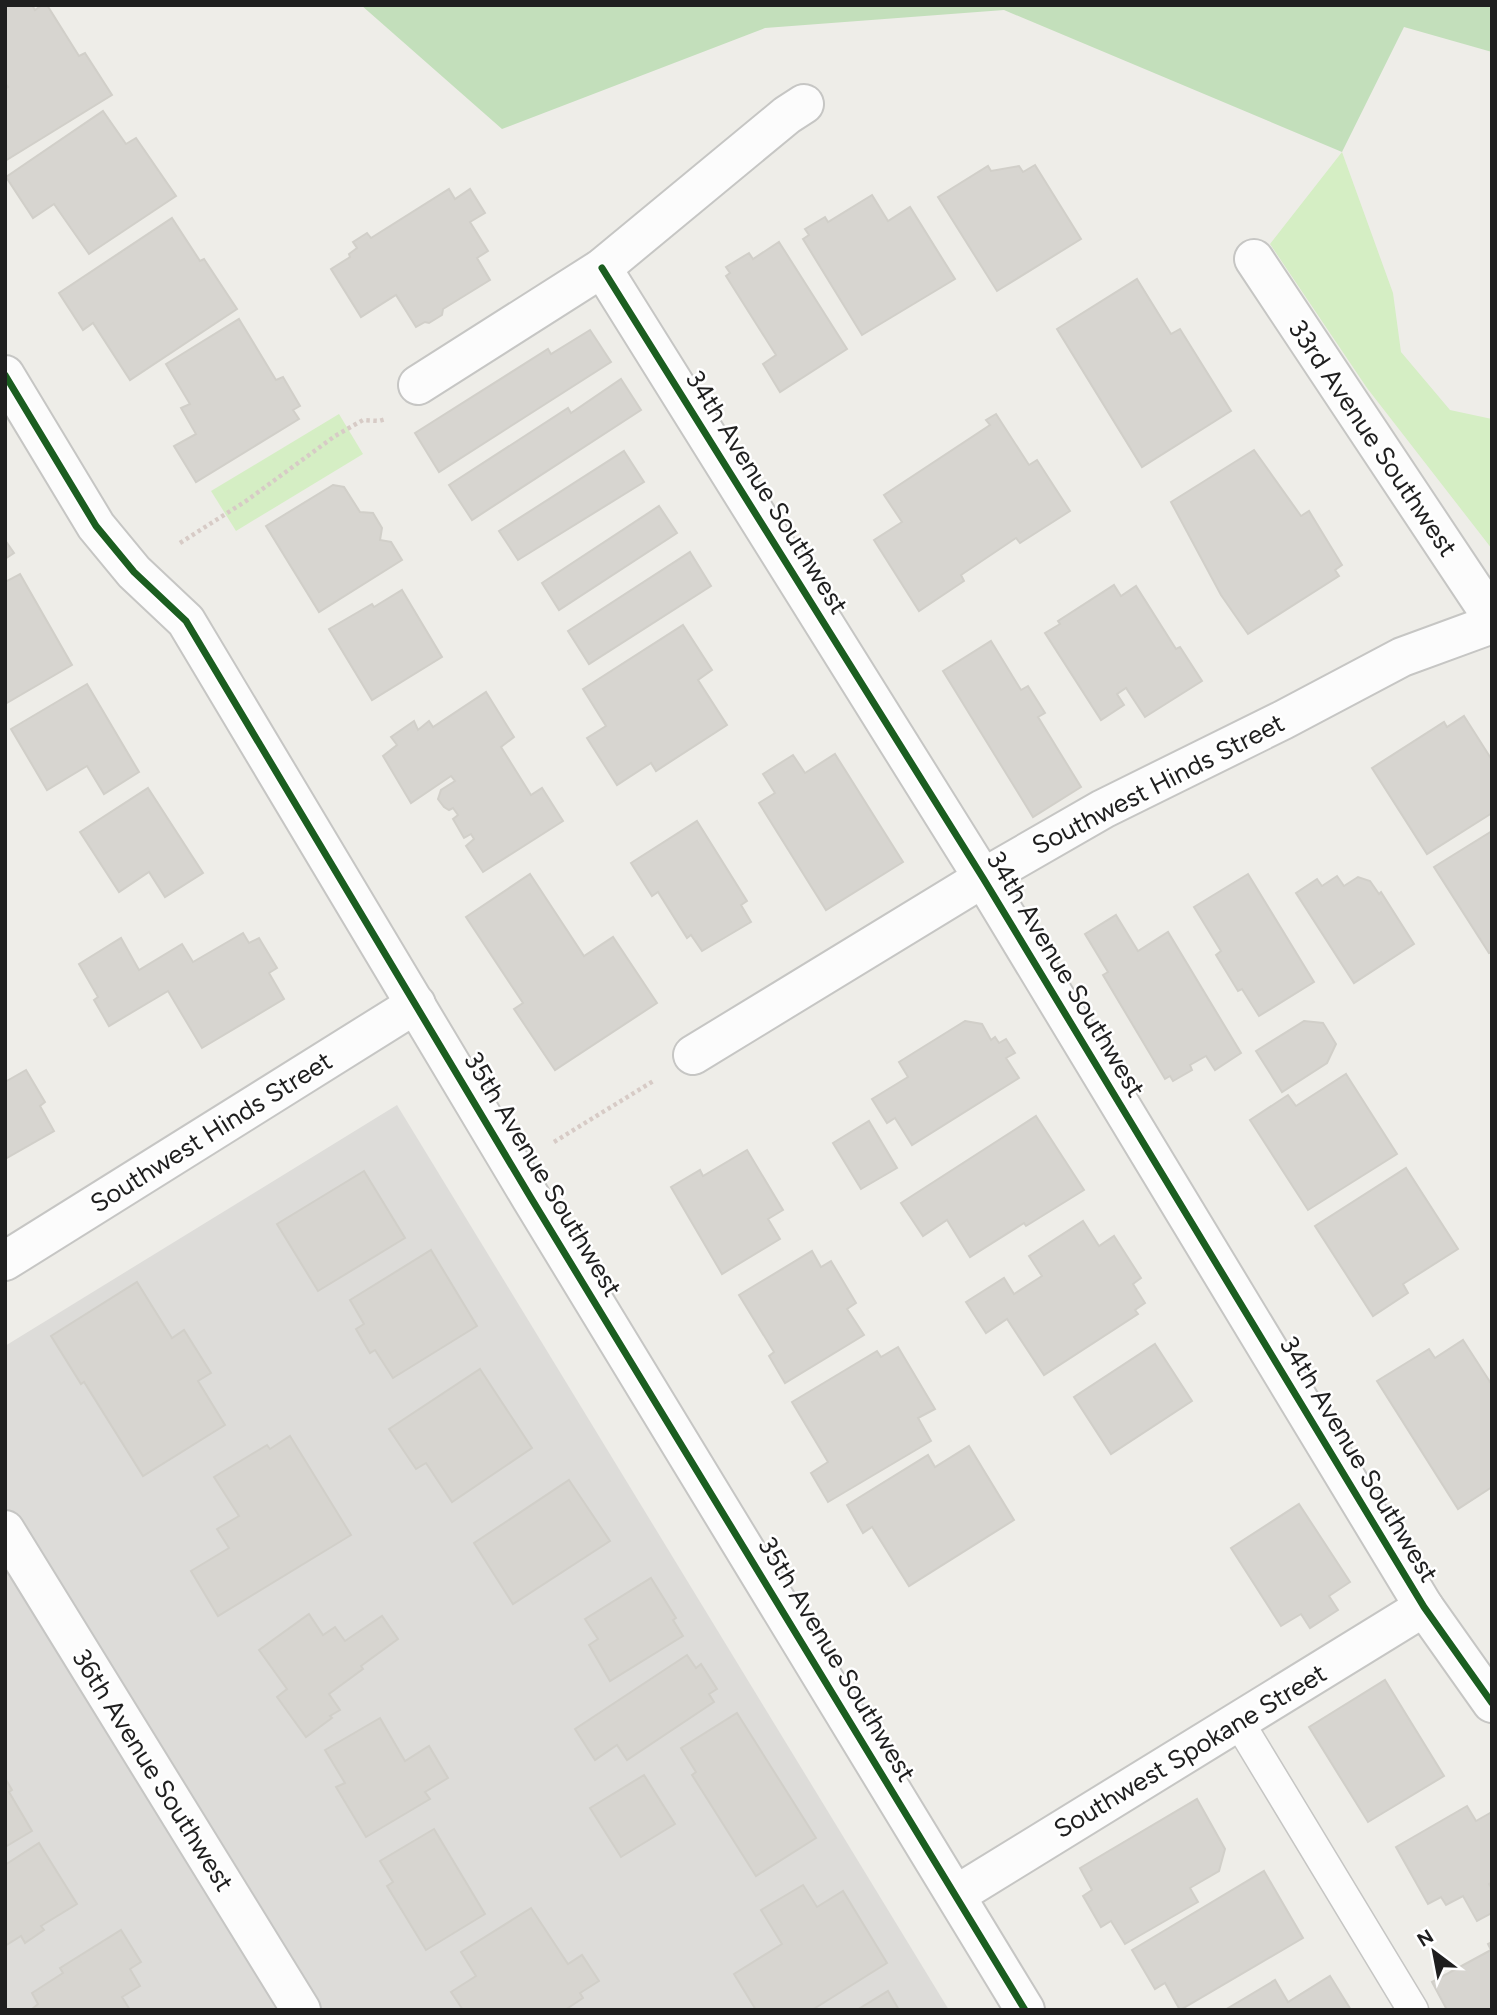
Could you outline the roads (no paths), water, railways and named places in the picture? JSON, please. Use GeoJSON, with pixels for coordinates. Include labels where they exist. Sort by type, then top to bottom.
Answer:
{"type":"FeatureCollection","features":[{"type":"Feature","properties":{"kind":"street"},"geometry":{"type":"LineString","coordinates":[[418,385],[602,268],[787,114],[804,104]]}},
{"type":"Feature","properties":{"kind":"street","name":"33rd Avenue Southwest"},"geometry":{"type":"LineString","coordinates":[[1254,259],[1492,617]]}},
{"type":"Feature","properties":{"kind":"street","name":"34th Avenue Southwest"},"geometry":{"type":"LineString","coordinates":[[602,268],[983,878],[1424,1607],[1492,1703]]}},
{"type":"Feature","properties":{"kind":"street","name":"35th Avenue Southwest"},"geometry":{"type":"LineString","coordinates":[[5,375],[96,526],[134,572],[186,621],[538,1210],[1026,2010]]}},
{"type":"Feature","properties":{"kind":"street","name":"Southwest Hinds Street"},"geometry":{"type":"LineString","coordinates":[[693,1055],[983,878],[1103,809],[1283,720],[1402,657],[1492,624]]}},
{"type":"Feature","properties":{"kind":"street","name":"Southwest Hinds Street"},"geometry":{"type":"LineString","coordinates":[[5,1261],[416,1004]]}},
{"type":"Feature","properties":{"kind":"street","name":"36th Avenue Southwest"},"geometry":{"type":"LineString","coordinates":[[5,1530],[301,2010]]}},
{"type":"Feature","properties":{"kind":"street","name":"Southwest Spokane Street"},"geometry":{"type":"LineString","coordinates":[[956,1895],[1424,1607]]}},
{"type":"Feature","properties":{"kind":"lane"},"geometry":{"type":"LineString","coordinates":[[1238,1721],[1413,2010]]}}]}
